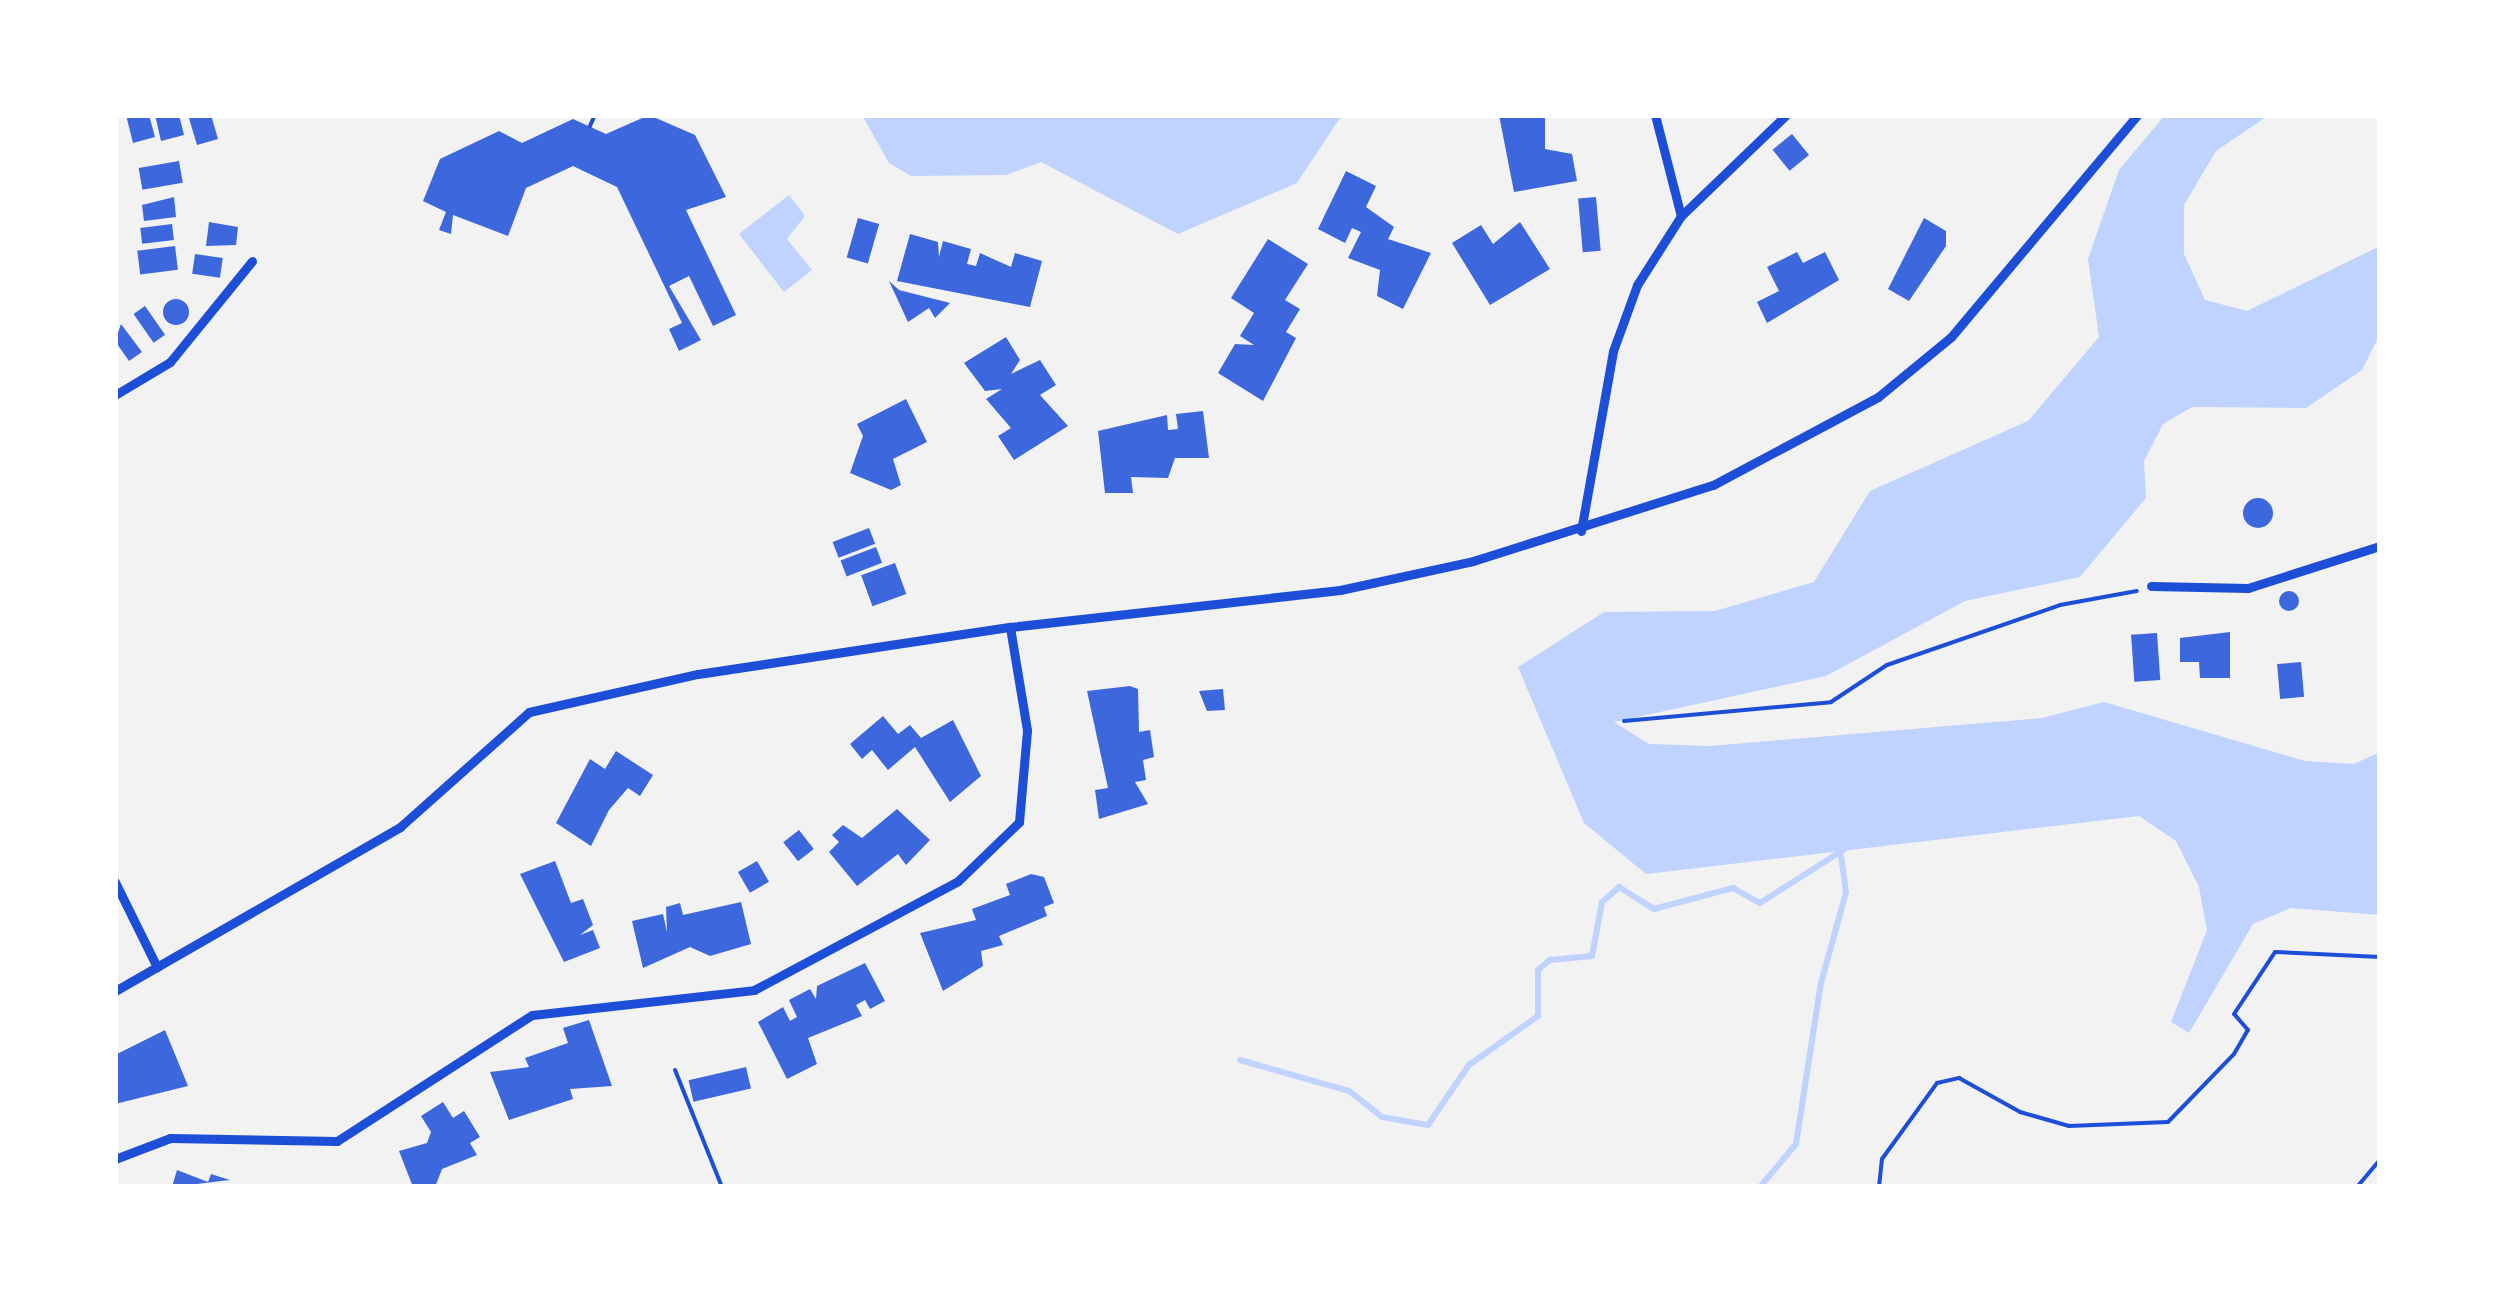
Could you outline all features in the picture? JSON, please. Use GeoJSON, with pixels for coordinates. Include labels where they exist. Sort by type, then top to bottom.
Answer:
{"type":"FeatureCollection","features":[{"type":"Feature","properties":{"kind":"street"},"geometry":{"type":"LineString","coordinates":[[1654,115],[1681,216]]}},
{"type":"Feature","properties":{"kind":"street"},"geometry":{"type":"LineString","coordinates":[[1581,531],[1612,351],[1636,285],[1681,216],[1786,115]]}},
{"type":"Feature","properties":{"kind":"street"},"geometry":{"type":"LineString","coordinates":[[115,990],[400,827],[529,712],[698,674],[1010,627],[1340,590],[1581,531],[1713,485],[1878,397],[1951,337],[2137,115]]}},
{"type":"Feature","properties":{"kind":"street"},"geometry":{"type":"LineString","coordinates":[[115,395],[170,362],[252,261]]}},
{"type":"Feature","properties":{"kind":"street"},"geometry":{"type":"LineString","coordinates":[[2151,586],[2248,588],[2380,546]]}},
{"type":"Feature","properties":{"kind":"street"},"geometry":{"type":"LineString","coordinates":[[115,1158],[170,1138],[337,1142],[532,1015],[754,990],[958,880],[1019,822],[1028,730],[1010,627]]}},
{"type":"Feature","properties":{"kind":"street"},"geometry":{"type":"LineString","coordinates":[[115,882],[157,967]]}},
{"type":"Feature","properties":{"kind":"path"},"geometry":{"type":"LineString","coordinates":[[590,126],[594,115]]}},
{"type":"Feature","properties":{"kind":"path"},"geometry":{"type":"LineString","coordinates":[[1624,721],[1831,702],[1887,665],[2060,606],[2151,586]]}},
{"type":"Feature","properties":{"kind":"path"},"geometry":{"type":"LineString","coordinates":[[1878,1187],[1903,1124],[1950,1078],[2020,1112],[2069,1126],[2122,1126],[2183,1113],[2234,1054],[2248,1030],[2234,1014],[2275,952],[2380,958]]}},
{"type":"Feature","properties":{"kind":"path"},"geometry":{"type":"LineString","coordinates":[[675,1070],[722,1187]]}},
{"type":"Feature","properties":{"kind":"path"},"geometry":{"type":"LineString","coordinates":[[2357,1187],[2380,1160]]}},
{"type":"Feature","properties":{"kind":"water"},"geometry":{"type":"Polygon","coordinates":[[[862,115],[1342,115],[1297,183],[1178,234],[1041,162],[1006,175],[911,176],[889,163],[862,115]]]}},
{"type":"Feature","properties":{"kind":"water"},"geometry":{"type":"Polygon","coordinates":[[[2165,115],[2269,115],[2216,151],[2184,205],[2184,254],[2205,300],[2247,311],[2380,246],[2380,334],[2362,370],[2306,408],[2192,407],[2163,424],[2144,461],[2146,498],[2080,577],[1965,601],[1826,676],[1614,722],[1649,744],[1710,746],[2042,718],[2104,702],[2305,761],[2354,764],[2380,752],[2380,915],[2291,908],[2253,924],[2189,1033],[2171,1022],[2207,930],[2199,887],[2176,841],[2139,816],[1646,874],[1584,823],[1518,667],[1604,612],[1715,611],[1814,582],[1870,491],[2028,421],[2099,337],[2088,259],[2119,170],[2165,115]]]}},
{"type":"Feature","properties":{"kind":"water"},"geometry":{"type":"Polygon","coordinates":[[[789,195],[805,216],[787,239],[812,270],[784,292],[739,234],[789,195]]]}},
{"type":"Feature","properties":{"kind":"building"},"geometry":{"type":"Polygon","coordinates":[[[126,115],[149,115],[155,137],[133,143],[126,115]]]}},
{"type":"Feature","properties":{"kind":"building"},"geometry":{"type":"Polygon","coordinates":[[[155,115],[179,115],[184,135],[161,141],[155,115]]]}},
{"type":"Feature","properties":{"kind":"building"},"geometry":{"type":"Polygon","coordinates":[[[188,115],[211,115],[218,139],[197,145],[188,115]]]}},
{"type":"Feature","properties":{"kind":"building"},"geometry":{"type":"Polygon","coordinates":[[[649,115],[695,135],[726,197],[686,210],[736,315],[713,326],[689,276],[669,286],[701,340],[679,351],[669,329],[682,323],[617,187],[573,166],[526,188],[508,236],[453,215],[451,234],[439,230],[446,212],[423,201],[440,159],[499,131],[522,143],[573,119],[606,134],[649,115]]]}},
{"type":"Feature","properties":{"kind":"building"},"geometry":{"type":"Polygon","coordinates":[[[1499,115],[1545,115],[1545,149],[1572,154],[1577,181],[1514,192],[1499,115]]]}},
{"type":"Feature","properties":{"kind":"building"},"geometry":{"type":"Polygon","coordinates":[[[1792,134],[1809,155],[1790,171],[1773,150],[1792,134]]]}},
{"type":"Feature","properties":{"kind":"building"},"geometry":{"type":"Polygon","coordinates":[[[179,161],[183,183],[142,190],[139,168],[179,161]]]}},
{"type":"Feature","properties":{"kind":"building"},"geometry":{"type":"Polygon","coordinates":[[[1346,171],[1376,186],[1366,207],[1394,227],[1388,239],[1431,253],[1403,309],[1377,296],[1380,270],[1348,258],[1361,232],[1352,228],[1345,243],[1318,229],[1346,171]]]}},
{"type":"Feature","properties":{"kind":"building"},"geometry":{"type":"Polygon","coordinates":[[[174,197],[176,217],[144,221],[142,205],[174,197]]]}},
{"type":"Feature","properties":{"kind":"building"},"geometry":{"type":"Polygon","coordinates":[[[1596,197],[1601,251],[1583,252],[1578,199],[1596,197]]]}},
{"type":"Feature","properties":{"kind":"building"},"geometry":{"type":"Polygon","coordinates":[[[858,218],[879,224],[868,263],[847,257],[858,218]]]}},
{"type":"Feature","properties":{"kind":"building"},"geometry":{"type":"Polygon","coordinates":[[[1924,218],[1946,231],[1946,246],[1909,301],[1888,289],[1924,218]]]}},
{"type":"Feature","properties":{"kind":"building"},"geometry":{"type":"Polygon","coordinates":[[[209,222],[238,227],[236,245],[206,246],[209,222]]]}},
{"type":"Feature","properties":{"kind":"building"},"geometry":{"type":"Polygon","coordinates":[[[1520,222],[1550,269],[1490,305],[1452,243],[1481,225],[1493,244],[1520,222]]]}},
{"type":"Feature","properties":{"kind":"building"},"geometry":{"type":"Polygon","coordinates":[[[172,224],[174,240],[142,244],[140,228],[172,224]]]}},
{"type":"Feature","properties":{"kind":"building"},"geometry":{"type":"Polygon","coordinates":[[[910,234],[938,242],[939,257],[943,241],[971,249],[967,264],[976,266],[980,253],[1011,267],[1015,253],[1042,261],[1030,307],[897,281],[910,234]]]}},
{"type":"Feature","properties":{"kind":"building"},"geometry":{"type":"Polygon","coordinates":[[[1268,239],[1308,264],[1285,300],[1300,309],[1286,332],[1296,338],[1263,401],[1218,373],[1235,344],[1254,345],[1240,336],[1254,313],[1231,298],[1268,239]]]}},
{"type":"Feature","properties":{"kind":"building"},"geometry":{"type":"Polygon","coordinates":[[[175,246],[178,270],[140,274],[137,251],[175,246]]]}},
{"type":"Feature","properties":{"kind":"building"},"geometry":{"type":"Polygon","coordinates":[[[1797,252],[1803,263],[1825,252],[1839,280],[1767,323],[1757,302],[1779,291],[1767,267],[1797,252]]]}},
{"type":"Feature","properties":{"kind":"building"},"geometry":{"type":"Polygon","coordinates":[[[195,254],[223,258],[220,278],[192,274],[195,254]]]}},
{"type":"Feature","properties":{"kind":"building"},"geometry":{"type":"Polygon","coordinates":[[[889,281],[899,290],[950,303],[935,318],[929,308],[908,322],[889,281]]]}},
{"type":"Feature","properties":{"kind":"building"},"geometry":{"type":"Polygon","coordinates":[[[176,299],[185,303],[189,312],[185,321],[176,325],[167,321],[163,312],[167,303],[176,299]]]}},
{"type":"Feature","properties":{"kind":"building"},"geometry":{"type":"Polygon","coordinates":[[[145,306],[165,335],[154,343],[134,314],[145,306]]]}},
{"type":"Feature","properties":{"kind":"building"},"geometry":{"type":"Polygon","coordinates":[[[121,324],[142,352],[129,361],[115,341],[121,324]]]}},
{"type":"Feature","properties":{"kind":"building"},"geometry":{"type":"Polygon","coordinates":[[[1006,337],[1020,360],[1011,374],[1040,360],[1056,385],[1040,395],[1068,426],[1014,460],[998,436],[1011,428],[986,399],[1002,389],[985,391],[964,363],[1006,337]]]}},
{"type":"Feature","properties":{"kind":"building"},"geometry":{"type":"Polygon","coordinates":[[[906,399],[927,442],[893,459],[901,485],[891,490],[850,473],[863,436],[857,424],[906,399]]]}},
{"type":"Feature","properties":{"kind":"building"},"geometry":{"type":"Polygon","coordinates":[[[1203,411],[1209,458],[1175,458],[1168,478],[1131,477],[1133,493],[1105,493],[1098,431],[1167,415],[1168,430],[1178,429],[1176,414],[1203,411]]]}},
{"type":"Feature","properties":{"kind":"building"},"geometry":{"type":"Polygon","coordinates":[[[2258,498],[2269,502],[2273,513],[2269,524],[2258,528],[2247,524],[2243,513],[2247,502],[2258,498]]]}},
{"type":"Feature","properties":{"kind":"building"},"geometry":{"type":"Polygon","coordinates":[[[869,528],[875,544],[839,558],[833,542],[869,528]]]}},
{"type":"Feature","properties":{"kind":"building"},"geometry":{"type":"Polygon","coordinates":[[[876,547],[882,563],[847,576],[841,561],[876,547]]]}},
{"type":"Feature","properties":{"kind":"building"},"geometry":{"type":"Polygon","coordinates":[[[895,563],[906,594],[872,606],[861,575],[895,563]]]}},
{"type":"Feature","properties":{"kind":"building"},"geometry":{"type":"Polygon","coordinates":[[[2289,591],[2299,601],[2289,611],[2279,601],[2289,591]]]}},
{"type":"Feature","properties":{"kind":"building"},"geometry":{"type":"Polygon","coordinates":[[[2230,632],[2230,678],[2200,678],[2199,662],[2180,662],[2180,638],[2230,632]]]}},
{"type":"Feature","properties":{"kind":"building"},"geometry":{"type":"Polygon","coordinates":[[[2157,633],[2160,680],[2134,682],[2131,635],[2157,633]]]}},
{"type":"Feature","properties":{"kind":"building"},"geometry":{"type":"Polygon","coordinates":[[[2301,662],[2304,697],[2280,699],[2277,664],[2301,662]]]}},
{"type":"Feature","properties":{"kind":"building"},"geometry":{"type":"Polygon","coordinates":[[[1130,686],[1138,689],[1139,732],[1150,730],[1154,757],[1143,760],[1146,780],[1135,782],[1148,804],[1099,819],[1095,790],[1108,788],[1087,691],[1130,686]]]}},
{"type":"Feature","properties":{"kind":"building"},"geometry":{"type":"Polygon","coordinates":[[[1223,689],[1225,710],[1207,711],[1199,691],[1223,689]]]}},
{"type":"Feature","properties":{"kind":"building"},"geometry":{"type":"Polygon","coordinates":[[[883,716],[898,734],[910,725],[921,738],[953,720],[981,776],[950,802],[915,747],[888,770],[872,750],[862,759],[850,744],[883,716]]]}},
{"type":"Feature","properties":{"kind":"building"},"geometry":{"type":"Polygon","coordinates":[[[616,751],[653,775],[640,796],[628,788],[609,810],[591,846],[556,823],[590,759],[605,769],[616,751]]]}},
{"type":"Feature","properties":{"kind":"building"},"geometry":{"type":"Polygon","coordinates":[[[897,809],[930,840],[906,865],[898,854],[857,886],[829,852],[839,842],[832,835],[843,825],[862,838],[897,809]]]}},
{"type":"Feature","properties":{"kind":"building"},"geometry":{"type":"Polygon","coordinates":[[[799,830],[814,849],[798,861],[783,842],[799,830]]]}},
{"type":"Feature","properties":{"kind":"building"},"geometry":{"type":"Polygon","coordinates":[[[555,861],[571,903],[583,899],[593,925],[580,935],[593,930],[600,948],[564,962],[520,874],[555,861]]]}},
{"type":"Feature","properties":{"kind":"building"},"geometry":{"type":"Polygon","coordinates":[[[757,861],[769,882],[750,893],[738,872],[757,861]]]}},
{"type":"Feature","properties":{"kind":"building"},"geometry":{"type":"Polygon","coordinates":[[[1031,874],[1044,877],[1054,903],[1044,907],[1047,916],[999,936],[1003,945],[981,951],[983,966],[943,991],[920,933],[976,920],[972,909],[1010,895],[1006,884],[1031,874]]]}},
{"type":"Feature","properties":{"kind":"building"},"geometry":{"type":"Polygon","coordinates":[[[741,902],[751,944],[710,956],[690,947],[643,968],[632,921],[663,914],[667,932],[666,907],[680,903],[683,915],[741,902]]]}},
{"type":"Feature","properties":{"kind":"building"},"geometry":{"type":"Polygon","coordinates":[[[865,963],[885,1001],[870,1009],[865,1000],[856,1005],[862,1016],[808,1038],[817,1064],[787,1079],[758,1022],[783,1007],[790,1021],[797,1017],[789,1000],[810,989],[816,999],[817,986],[865,963]]]}},
{"type":"Feature","properties":{"kind":"building"},"geometry":{"type":"Polygon","coordinates":[[[589,1020],[612,1086],[570,1089],[573,1099],[509,1120],[490,1072],[529,1067],[525,1058],[568,1043],[563,1028],[589,1020]]]}},
{"type":"Feature","properties":{"kind":"building"},"geometry":{"type":"Polygon","coordinates":[[[165,1030],[188,1086],[115,1104],[115,1055],[165,1030]]]}},
{"type":"Feature","properties":{"kind":"building"},"geometry":{"type":"Polygon","coordinates":[[[746,1067],[751,1088],[693,1102],[689,1080],[746,1067]]]}},
{"type":"Feature","properties":{"kind":"building"},"geometry":{"type":"Polygon","coordinates":[[[443,1102],[453,1118],[464,1111],[480,1137],[470,1143],[477,1155],[442,1169],[435,1187],[413,1187],[399,1151],[427,1143],[431,1132],[421,1116],[443,1102]]]}},
{"type":"Feature","properties":{"kind":"building"},"geometry":{"type":"Polygon","coordinates":[[[177,1170],[208,1182],[211,1174],[230,1180],[172,1187],[177,1170]]]}},
{"type":"Feature","properties":{"kind":"waterway"},"geometry":{"type":"LineString","coordinates":[[1240,1060],[1349,1091],[1382,1117],[1428,1125],[1469,1065],[1538,1016],[1538,970],[1550,960],[1592,956],[1602,902],[1619,887],[1654,909],[1733,888],[1760,903],[1851,845]]}},
{"type":"Feature","properties":{"kind":"waterway"},"geometry":{"type":"LineString","coordinates":[[1760,1187],[1796,1144],[1821,983],[1846,892],[1841,856]]}}]}
